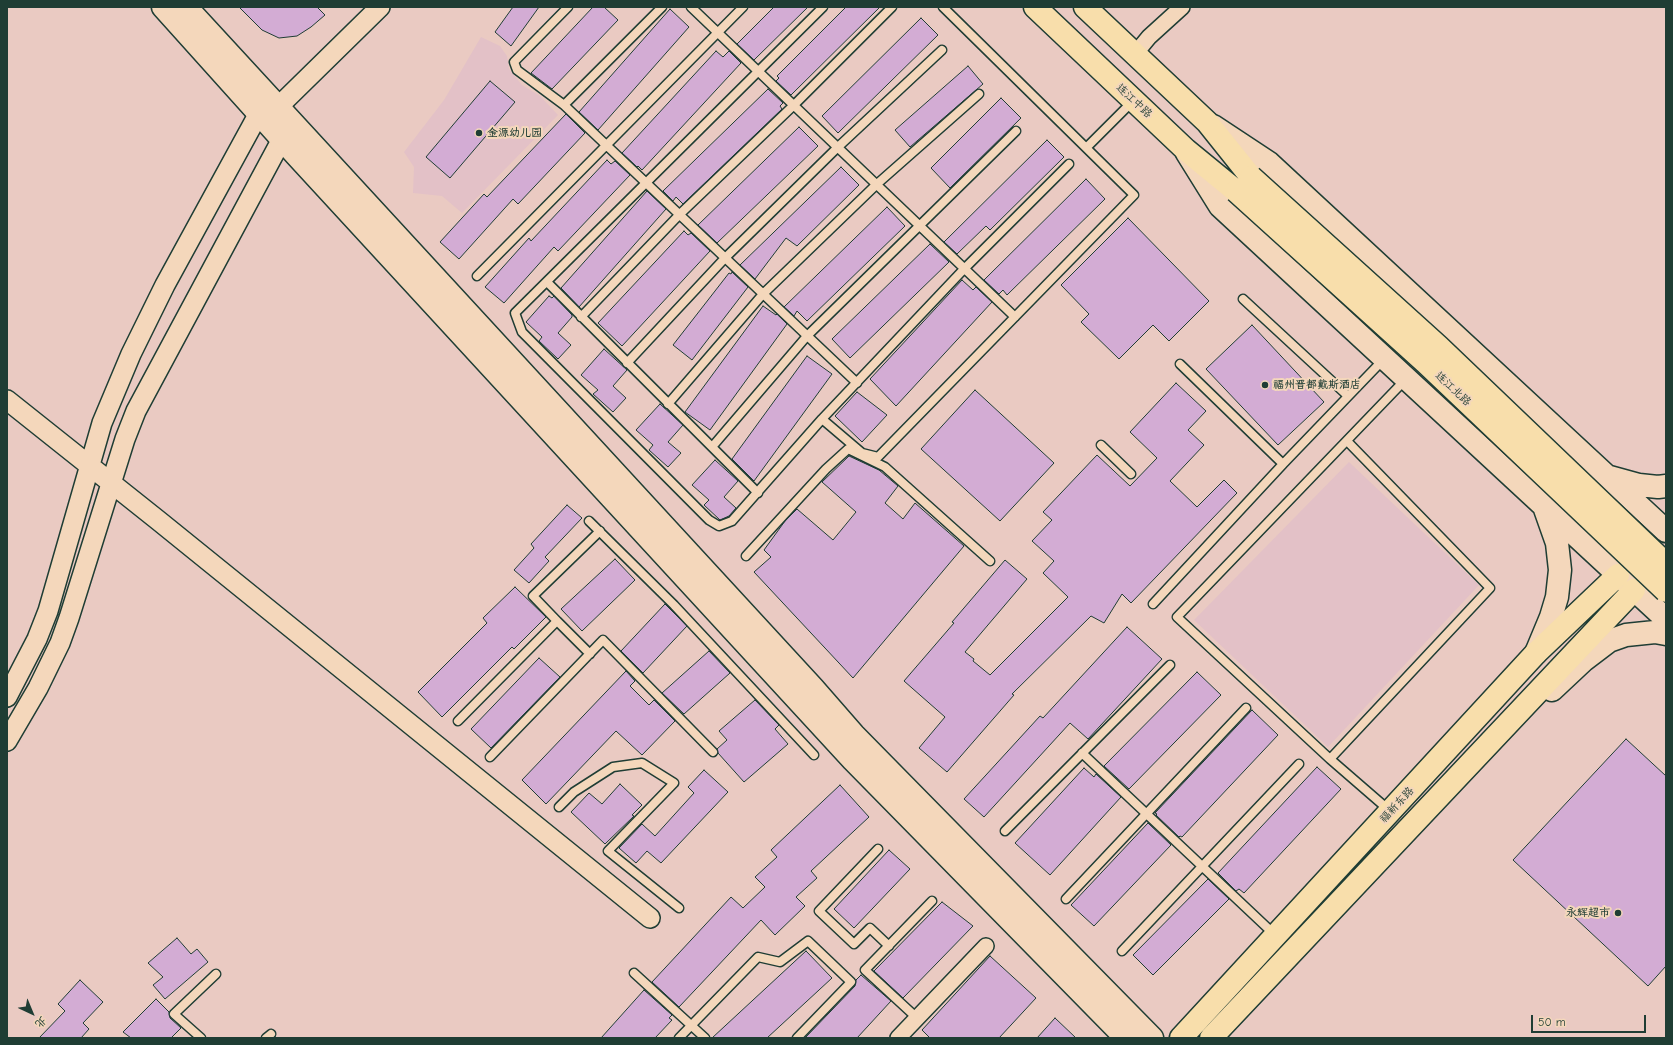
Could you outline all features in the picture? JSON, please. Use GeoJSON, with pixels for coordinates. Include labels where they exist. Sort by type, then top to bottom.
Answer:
{"type":"FeatureCollection","features":[{"type":"Feature","properties":{"kind":"main road"},"geometry":{"type":"LineString","coordinates":[[164,7],[268,110],[802,677],[854,735],[1152,1038]]}},
{"type":"Feature","properties":{"kind":"main road"},"geometry":{"type":"LineString","coordinates":[[186,7],[268,110],[282,139],[864,771],[1126,1038]]}},
{"type":"Feature","properties":{"kind":"main road","name":"连江中路"},"geometry":{"type":"LineString","coordinates":[[1035,7],[1186,150],[1244,184]]}},
{"type":"Feature","properties":{"kind":"main road"},"geometry":{"type":"LineString","coordinates":[[1084,7],[1207,122],[1269,163],[1665,528],[1618,575]]}},
{"type":"Feature","properties":{"kind":"main road"},"geometry":{"type":"LineString","coordinates":[[1207,122],[1244,184]]}},
{"type":"Feature","properties":{"kind":"main road"},"geometry":{"type":"LineString","coordinates":[[1186,150],[1220,206],[1666,619]]}},
{"type":"Feature","properties":{"kind":"main road","name":"连江北路"},"geometry":{"type":"LineString","coordinates":[[1244,184],[1438,347],[1663,563]]}},
{"type":"Feature","properties":{"kind":"main road","name":"连江北路"},"geometry":{"type":"LineString","coordinates":[[1244,184],[1431,368],[1666,591]]}},
{"type":"Feature","properties":{"kind":"main road"},"geometry":{"type":"LineString","coordinates":[[1607,476],[1639,485],[1658,487],[1666,486]]}},
{"type":"Feature","properties":{"kind":"main road"},"geometry":{"type":"LineString","coordinates":[[1536,653],[1551,617],[1557,597],[1560,570],[1557,543],[1543,504]]}},
{"type":"Feature","properties":{"kind":"main road"},"geometry":{"type":"LineString","coordinates":[[1211,1038],[1634,590],[1663,563]]}},
{"type":"Feature","properties":{"kind":"main road","name":"福新东路"},"geometry":{"type":"LineString","coordinates":[[1181,1038],[1536,653],[1618,575]]}},
{"type":"Feature","properties":{"kind":"main road"},"geometry":{"type":"LineString","coordinates":[[1473,762],[1602,645],[1617,637],[1626,635],[1655,632],[1666,634]]}},
{"type":"Feature","properties":{"kind":"street"},"geometry":{"type":"LineString","coordinates":[[7,697],[37,639],[48,611],[102,423],[134,348],[165,285],[268,110],[380,7]]}},
{"type":"Feature","properties":{"kind":"street"},"geometry":{"type":"LineString","coordinates":[[1135,54],[1149,37],[1182,7]]}},
{"type":"Feature","properties":{"kind":"street"},"geometry":{"type":"LineString","coordinates":[[7,741],[38,688],[60,643],[125,439],[136,411],[282,139]]}},
{"type":"Feature","properties":{"kind":"street"},"geometry":{"type":"LineString","coordinates":[[7,400],[650,918]]}},
{"type":"Feature","properties":{"kind":"street"},"geometry":{"type":"LineString","coordinates":[[898,1038],[986,946]]}},
{"type":"Feature","properties":{"kind":"lane"},"geometry":{"type":"LineString","coordinates":[[568,7],[514,62],[517,70],[564,105],[856,383]]}},
{"type":"Feature","properties":{"kind":"lane"},"geometry":{"type":"LineString","coordinates":[[564,105],[662,7]]}},
{"type":"Feature","properties":{"kind":"lane"},"geometry":{"type":"LineString","coordinates":[[691,7],[1015,317]]}},
{"type":"Feature","properties":{"kind":"lane"},"geometry":{"type":"LineString","coordinates":[[477,276],[742,7]]}},
{"type":"Feature","properties":{"kind":"lane"},"geometry":{"type":"LineString","coordinates":[[823,7],[515,313],[522,332],[709,520],[719,526],[732,521],[822,419],[964,269],[1069,164]]}},
{"type":"Feature","properties":{"kind":"lane"},"geometry":{"type":"LineString","coordinates":[[581,317],[680,214],[794,105],[892,7]]}},
{"type":"Feature","properties":{"kind":"lane"},"geometry":{"type":"LineString","coordinates":[[822,419],[862,453],[878,457],[1134,195],[1087,147],[943,7]]}},
{"type":"Feature","properties":{"kind":"lane"},"geometry":{"type":"LineString","coordinates":[[627,363],[725,258],[838,147],[942,50]]}},
{"type":"Feature","properties":{"kind":"lane"},"geometry":{"type":"LineString","coordinates":[[668,404],[763,294],[877,184],[979,94]]}},
{"type":"Feature","properties":{"kind":"lane"},"geometry":{"type":"LineString","coordinates":[[1087,147],[1134,100]]}},
{"type":"Feature","properties":{"kind":"lane"},"geometry":{"type":"LineString","coordinates":[[712,447],[807,336],[1016,131]]}},
{"type":"Feature","properties":{"kind":"lane"},"geometry":{"type":"LineString","coordinates":[[547,282],[758,493]]}},
{"type":"Feature","properties":{"kind":"lane"},"geometry":{"type":"LineString","coordinates":[[1244,299],[1348,396]]}},
{"type":"Feature","properties":{"kind":"lane"},"geometry":{"type":"LineString","coordinates":[[1153,604],[1283,464],[1384,359]]}},
{"type":"Feature","properties":{"kind":"lane"},"geometry":{"type":"LineString","coordinates":[[1180,364],[1283,464]]}},
{"type":"Feature","properties":{"kind":"lane"},"geometry":{"type":"LineString","coordinates":[[1391,812],[1330,759],[1177,617],[1407,379]]}},
{"type":"Feature","properties":{"kind":"lane"},"geometry":{"type":"LineString","coordinates":[[1330,759],[1490,588],[1347,441]]}},
{"type":"Feature","properties":{"kind":"lane"},"geometry":{"type":"LineString","coordinates":[[1101,445],[1131,474]]}},
{"type":"Feature","properties":{"kind":"lane"},"geometry":{"type":"LineString","coordinates":[[746,556],[826,470],[848,449],[885,467],[990,562]]}},
{"type":"Feature","properties":{"kind":"lane"},"geometry":{"type":"LineString","coordinates":[[589,521],[674,605],[814,755]]}},
{"type":"Feature","properties":{"kind":"lane"},"geometry":{"type":"LineString","coordinates":[[590,654],[533,596],[600,531]]}},
{"type":"Feature","properties":{"kind":"lane"},"geometry":{"type":"LineString","coordinates":[[458,721],[557,620]]}},
{"type":"Feature","properties":{"kind":"lane"},"geometry":{"type":"LineString","coordinates":[[490,757],[603,640],[713,752]]}},
{"type":"Feature","properties":{"kind":"lane"},"geometry":{"type":"LineString","coordinates":[[1005,831],[1170,665]]}},
{"type":"Feature","properties":{"kind":"lane"},"geometry":{"type":"LineString","coordinates":[[1066,899],[1246,708]]}},
{"type":"Feature","properties":{"kind":"lane"},"geometry":{"type":"LineString","coordinates":[[1082,753],[1275,936]]}},
{"type":"Feature","properties":{"kind":"lane"},"geometry":{"type":"LineString","coordinates":[[559,806],[574,792],[614,766],[642,763],[674,783],[608,851],[679,908]]}},
{"type":"Feature","properties":{"kind":"lane"},"geometry":{"type":"LineString","coordinates":[[1122,951],[1300,764]]}},
{"type":"Feature","properties":{"kind":"lane"},"geometry":{"type":"LineString","coordinates":[[878,849],[819,911],[854,944],[870,928],[889,946]]}},
{"type":"Feature","properties":{"kind":"lane"},"geometry":{"type":"LineString","coordinates":[[917,1018],[865,970],[932,901]]}},
{"type":"Feature","properties":{"kind":"lane"},"geometry":{"type":"LineString","coordinates":[[679,1038],[758,957],[780,962],[808,941],[851,982],[797,1038]]}},
{"type":"Feature","properties":{"kind":"lane"},"geometry":{"type":"LineString","coordinates":[[634,973],[705,1038]]}},
{"type":"Feature","properties":{"kind":"lane"},"geometry":{"type":"LineString","coordinates":[[201,1038],[174,1014],[216,974]]}},
{"type":"Feature","properties":{"kind":"shaded area","name":"金源幼儿园"},"geometry":{"type":"Polygon","coordinates":[[[481,37],[500,46],[507,56],[509,69],[522,85],[540,96],[558,115],[462,213],[442,196],[413,193],[414,167],[404,152],[444,100],[481,37]]]}},
{"type":"Feature","properties":{"kind":"shaded area"},"geometry":{"type":"Polygon","coordinates":[[[1349,462],[1479,585],[1328,747],[1194,620],[1349,462]]]}},
{"type":"Feature","properties":{"kind":"building"},"geometry":{"type":"Polygon","coordinates":[[[239,7],[317,7],[325,15],[297,36],[279,38],[262,30],[239,7]]]}},
{"type":"Feature","properties":{"kind":"building"},"geometry":{"type":"Polygon","coordinates":[[[513,7],[539,7],[511,46],[495,32],[513,7]]]}},
{"type":"Feature","properties":{"kind":"building"},"geometry":{"type":"Polygon","coordinates":[[[593,7],[604,7],[618,20],[552,89],[531,73],[593,7]]]}},
{"type":"Feature","properties":{"kind":"building"},"geometry":{"type":"Polygon","coordinates":[[[774,7],[808,7],[754,60],[737,44],[774,7]]]}},
{"type":"Feature","properties":{"kind":"building"},"geometry":{"type":"Polygon","coordinates":[[[846,7],[880,7],[791,95],[776,81],[779,78],[777,76],[846,7]]]}},
{"type":"Feature","properties":{"kind":"building"},"geometry":{"type":"Polygon","coordinates":[[[670,9],[689,27],[598,130],[579,112],[670,9]]]}},
{"type":"Feature","properties":{"kind":"building"},"geometry":{"type":"Polygon","coordinates":[[[921,18],[938,35],[838,133],[822,116],[921,18]]]}},
{"type":"Feature","properties":{"kind":"building"},"geometry":{"type":"Polygon","coordinates":[[[716,51],[723,57],[729,51],[741,63],[642,170],[638,166],[637,167],[622,153],[716,51]]]}},
{"type":"Feature","properties":{"kind":"building"},"geometry":{"type":"Polygon","coordinates":[[[968,66],[983,84],[910,147],[895,130],[968,66]]]}},
{"type":"Feature","properties":{"kind":"building"},"geometry":{"type":"Polygon","coordinates":[[[490,81],[515,102],[450,178],[426,157],[490,81]]]}},
{"type":"Feature","properties":{"kind":"building"},"geometry":{"type":"Polygon","coordinates":[[[768,89],[783,103],[780,106],[782,109],[683,204],[676,197],[673,201],[663,191],[768,89]]]}},
{"type":"Feature","properties":{"kind":"building"},"geometry":{"type":"Polygon","coordinates":[[[1001,98],[1021,118],[950,188],[931,168],[1001,98]]]}},
{"type":"Feature","properties":{"kind":"building"},"geometry":{"type":"Polygon","coordinates":[[[566,114],[585,133],[518,204],[513,199],[459,259],[440,242],[484,194],[487,197],[566,114]]]}},
{"type":"Feature","properties":{"kind":"building"},"geometry":{"type":"Polygon","coordinates":[[[799,127],[818,146],[717,243],[698,225],[799,127]]]}},
{"type":"Feature","properties":{"kind":"building"},"geometry":{"type":"Polygon","coordinates":[[[1047,140],[1064,157],[990,230],[986,226],[957,254],[944,242],[1047,140]]]}},
{"type":"Feature","properties":{"kind":"building"},"geometry":{"type":"Polygon","coordinates":[[[607,160],[611,164],[615,161],[630,175],[558,251],[554,247],[504,303],[485,287],[529,238],[531,241],[607,160]]]}},
{"type":"Feature","properties":{"kind":"building"},"geometry":{"type":"Polygon","coordinates":[[[841,167],[859,185],[797,246],[786,238],[755,279],[740,265],[841,167]]]}},
{"type":"Feature","properties":{"kind":"building"},"geometry":{"type":"Polygon","coordinates":[[[1086,179],[1105,199],[1007,295],[1003,290],[999,294],[984,280],[1086,179]]]}},
{"type":"Feature","properties":{"kind":"building"},"geometry":{"type":"Polygon","coordinates":[[[647,191],[666,209],[579,307],[561,288],[647,191]]]}},
{"type":"Feature","properties":{"kind":"building"},"geometry":{"type":"Polygon","coordinates":[[[887,207],[905,226],[807,321],[797,311],[794,316],[784,307],[887,207]]]}},
{"type":"Feature","properties":{"kind":"building"},"geometry":{"type":"Polygon","coordinates":[[[1128,218],[1209,301],[1169,341],[1153,325],[1119,359],[1081,322],[1089,314],[1061,285],[1128,218]]]}},
{"type":"Feature","properties":{"kind":"building"},"geometry":{"type":"Polygon","coordinates":[[[684,231],[688,235],[691,233],[710,251],[622,346],[598,323],[684,231]]]}},
{"type":"Feature","properties":{"kind":"building"},"geometry":{"type":"Polygon","coordinates":[[[930,244],[949,262],[850,358],[832,339],[930,244]]]}},
{"type":"Feature","properties":{"kind":"building"},"geometry":{"type":"Polygon","coordinates":[[[732,272],[748,287],[692,360],[673,345],[729,273],[731,274],[732,272]]]}},
{"type":"Feature","properties":{"kind":"building"},"geometry":{"type":"Polygon","coordinates":[[[962,280],[973,290],[976,287],[992,302],[896,406],[870,379],[962,280]]]}},
{"type":"Feature","properties":{"kind":"building"},"geometry":{"type":"Polygon","coordinates":[[[549,296],[552,298],[554,296],[572,315],[572,317],[558,333],[571,345],[558,359],[539,341],[542,337],[526,322],[549,296]]]}},
{"type":"Feature","properties":{"kind":"building"},"geometry":{"type":"Polygon","coordinates":[[[763,306],[776,315],[777,314],[787,324],[710,430],[685,412],[763,306]]]}},
{"type":"Feature","properties":{"kind":"building","name":"福州晋都戴斯酒店"},"geometry":{"type":"Polygon","coordinates":[[[1252,325],[1324,402],[1278,445],[1206,369],[1252,325]]]}},
{"type":"Feature","properties":{"kind":"building"},"geometry":{"type":"Polygon","coordinates":[[[604,349],[627,370],[613,386],[626,398],[613,412],[593,394],[598,390],[581,375],[604,349]]]}},
{"type":"Feature","properties":{"kind":"building"},"geometry":{"type":"Polygon","coordinates":[[[807,356],[832,374],[754,481],[732,459],[807,356]]]}},
{"type":"Feature","properties":{"kind":"building"},"geometry":{"type":"Polygon","coordinates":[[[1176,383],[1206,411],[1188,430],[1204,445],[1170,481],[1197,507],[1224,480],[1237,493],[1131,603],[1122,594],[1104,623],[1091,616],[1012,694],[1014,695],[947,772],[919,748],[945,717],[904,681],[954,623],[952,622],[1005,560],[1027,579],[965,652],[974,659],[973,661],[990,675],[1068,597],[1043,573],[1054,561],[1032,541],[1052,520],[1043,512],[1097,455],[1130,486],[1157,458],[1130,432],[1176,383]]]}},
{"type":"Feature","properties":{"kind":"building"},"geometry":{"type":"Polygon","coordinates":[[[975,390],[1054,463],[1000,521],[921,449],[975,390]]]}},
{"type":"Feature","properties":{"kind":"building"},"geometry":{"type":"Polygon","coordinates":[[[857,392],[887,415],[862,442],[835,416],[857,392]]]}},
{"type":"Feature","properties":{"kind":"building"},"geometry":{"type":"Polygon","coordinates":[[[660,404],[683,425],[668,442],[681,453],[668,467],[649,450],[653,445],[636,430],[660,404]]]}},
{"type":"Feature","properties":{"kind":"building"},"geometry":{"type":"Polygon","coordinates":[[[849,456],[879,470],[898,486],[885,503],[903,519],[915,503],[964,546],[853,678],[754,572],[771,557],[764,550],[785,521],[797,509],[833,540],[856,512],[822,482],[849,456]]]}},
{"type":"Feature","properties":{"kind":"building"},"geometry":{"type":"Polygon","coordinates":[[[715,460],[738,481],[724,497],[736,508],[729,516],[720,520],[704,505],[709,500],[692,485],[715,460]]]}},
{"type":"Feature","properties":{"kind":"building"},"geometry":{"type":"Polygon","coordinates":[[[567,505],[582,518],[545,557],[549,561],[529,583],[514,570],[534,548],[531,544],[567,505]]]}},
{"type":"Feature","properties":{"kind":"building"},"geometry":{"type":"Polygon","coordinates":[[[615,559],[635,580],[582,631],[561,609],[615,559]]]}},
{"type":"Feature","properties":{"kind":"building"},"geometry":{"type":"Polygon","coordinates":[[[515,587],[546,617],[514,649],[512,647],[442,717],[418,692],[487,623],[483,618],[515,587]]]}},
{"type":"Feature","properties":{"kind":"building"},"geometry":{"type":"Polygon","coordinates":[[[665,604],[687,626],[643,673],[621,651],[665,604]]]}},
{"type":"Feature","properties":{"kind":"building"},"geometry":{"type":"Polygon","coordinates":[[[1127,627],[1162,659],[1088,739],[1070,723],[984,817],[964,799],[1040,716],[1043,718],[1127,627]]]}},
{"type":"Feature","properties":{"kind":"building"},"geometry":{"type":"Polygon","coordinates":[[[709,651],[730,673],[684,714],[662,693],[709,651]]]}},
{"type":"Feature","properties":{"kind":"building"},"geometry":{"type":"Polygon","coordinates":[[[539,658],[560,677],[491,748],[471,729],[539,658]]]}},
{"type":"Feature","properties":{"kind":"building"},"geometry":{"type":"Polygon","coordinates":[[[626,671],[635,681],[630,686],[649,705],[654,700],[675,721],[642,755],[616,731],[546,804],[522,780],[626,671]]]}},
{"type":"Feature","properties":{"kind":"building"},"geometry":{"type":"Polygon","coordinates":[[[1197,672],[1221,695],[1129,789],[1104,766],[1197,672]]]}},
{"type":"Feature","properties":{"kind":"building"},"geometry":{"type":"Polygon","coordinates":[[[755,700],[779,725],[775,729],[788,744],[744,782],[718,753],[717,749],[727,740],[719,731],[755,700]]]}},
{"type":"Feature","properties":{"kind":"building"},"geometry":{"type":"Polygon","coordinates":[[[1252,710],[1278,735],[1182,837],[1179,837],[1155,813],[1252,710]]]}},
{"type":"Feature","properties":{"kind":"building","name":"永辉超市"},"geometry":{"type":"Polygon","coordinates":[[[1626,739],[1666,776],[1666,966],[1648,986],[1513,860],[1626,739]]]}},
{"type":"Feature","properties":{"kind":"building"},"geometry":{"type":"Polygon","coordinates":[[[1317,767],[1341,789],[1244,893],[1239,889],[1236,891],[1218,873],[1317,767]]]}},
{"type":"Feature","properties":{"kind":"building"},"geometry":{"type":"Polygon","coordinates":[[[1084,768],[1094,777],[1096,774],[1121,797],[1050,875],[1015,843],[1084,768]]]}},
{"type":"Feature","properties":{"kind":"building"},"geometry":{"type":"Polygon","coordinates":[[[704,770],[728,792],[661,863],[647,851],[636,863],[619,848],[642,824],[655,836],[694,793],[688,787],[704,770]]]}},
{"type":"Feature","properties":{"kind":"building"},"geometry":{"type":"Polygon","coordinates":[[[620,784],[642,805],[632,815],[634,816],[605,844],[571,812],[589,793],[602,804],[620,784]]]}},
{"type":"Feature","properties":{"kind":"building"},"geometry":{"type":"Polygon","coordinates":[[[840,785],[869,817],[811,871],[817,878],[796,897],[805,906],[775,935],[761,920],[679,1007],[652,982],[731,897],[743,908],[765,887],[755,877],[777,857],[771,850],[840,785]]]}},
{"type":"Feature","properties":{"kind":"building"},"geometry":{"type":"Polygon","coordinates":[[[1148,823],[1171,845],[1094,926],[1071,905],[1148,823]]]}},
{"type":"Feature","properties":{"kind":"building"},"geometry":{"type":"Polygon","coordinates":[[[889,850],[910,869],[854,928],[834,909],[889,850]]]}},
{"type":"Feature","properties":{"kind":"building"},"geometry":{"type":"Polygon","coordinates":[[[1208,879],[1229,899],[1153,975],[1133,955],[1208,879]]]}},
{"type":"Feature","properties":{"kind":"building"},"geometry":{"type":"Polygon","coordinates":[[[942,902],[973,926],[903,998],[874,971],[942,902]]]}},
{"type":"Feature","properties":{"kind":"building"},"geometry":{"type":"Polygon","coordinates":[[[177,938],[191,954],[197,949],[208,962],[165,999],[153,985],[163,977],[148,963],[177,938]]]}},
{"type":"Feature","properties":{"kind":"building"},"geometry":{"type":"Polygon","coordinates":[[[806,951],[832,978],[767,1038],[712,1038],[806,951]]]}},
{"type":"Feature","properties":{"kind":"building"},"geometry":{"type":"Polygon","coordinates":[[[990,956],[1036,998],[999,1038],[930,1038],[922,1030],[990,956]]]}},
{"type":"Feature","properties":{"kind":"building"},"geometry":{"type":"Polygon","coordinates":[[[861,975],[891,1001],[857,1038],[805,1038],[855,986],[856,980],[861,975]]]}},
{"type":"Feature","properties":{"kind":"building"},"geometry":{"type":"Polygon","coordinates":[[[80,980],[103,1002],[83,1023],[89,1029],[81,1038],[39,1038],[65,1011],[58,1004],[80,980]]]}},
{"type":"Feature","properties":{"kind":"building"},"geometry":{"type":"Polygon","coordinates":[[[644,990],[672,1015],[669,1018],[672,1020],[655,1038],[601,1038],[644,990]]]}},
{"type":"Feature","properties":{"kind":"building"},"geometry":{"type":"Polygon","coordinates":[[[156,999],[169,1012],[170,1018],[181,1028],[171,1038],[131,1038],[123,1032],[156,999]]]}},
{"type":"Feature","properties":{"kind":"building"},"geometry":{"type":"Polygon","coordinates":[[[1055,1018],[1076,1038],[1037,1038],[1055,1018]]]}},
{"type":"Feature","properties":{"kind":"place","name":"金源幼儿园"},"geometry":{"type":"Point","coordinates":[479,133]}},
{"type":"Feature","properties":{"kind":"place","name":"福州晋都戴斯酒店"},"geometry":{"type":"Point","coordinates":[1265,385]}},
{"type":"Feature","properties":{"kind":"place","name":"永辉超市"},"geometry":{"type":"Point","coordinates":[1618,913]}}]}
